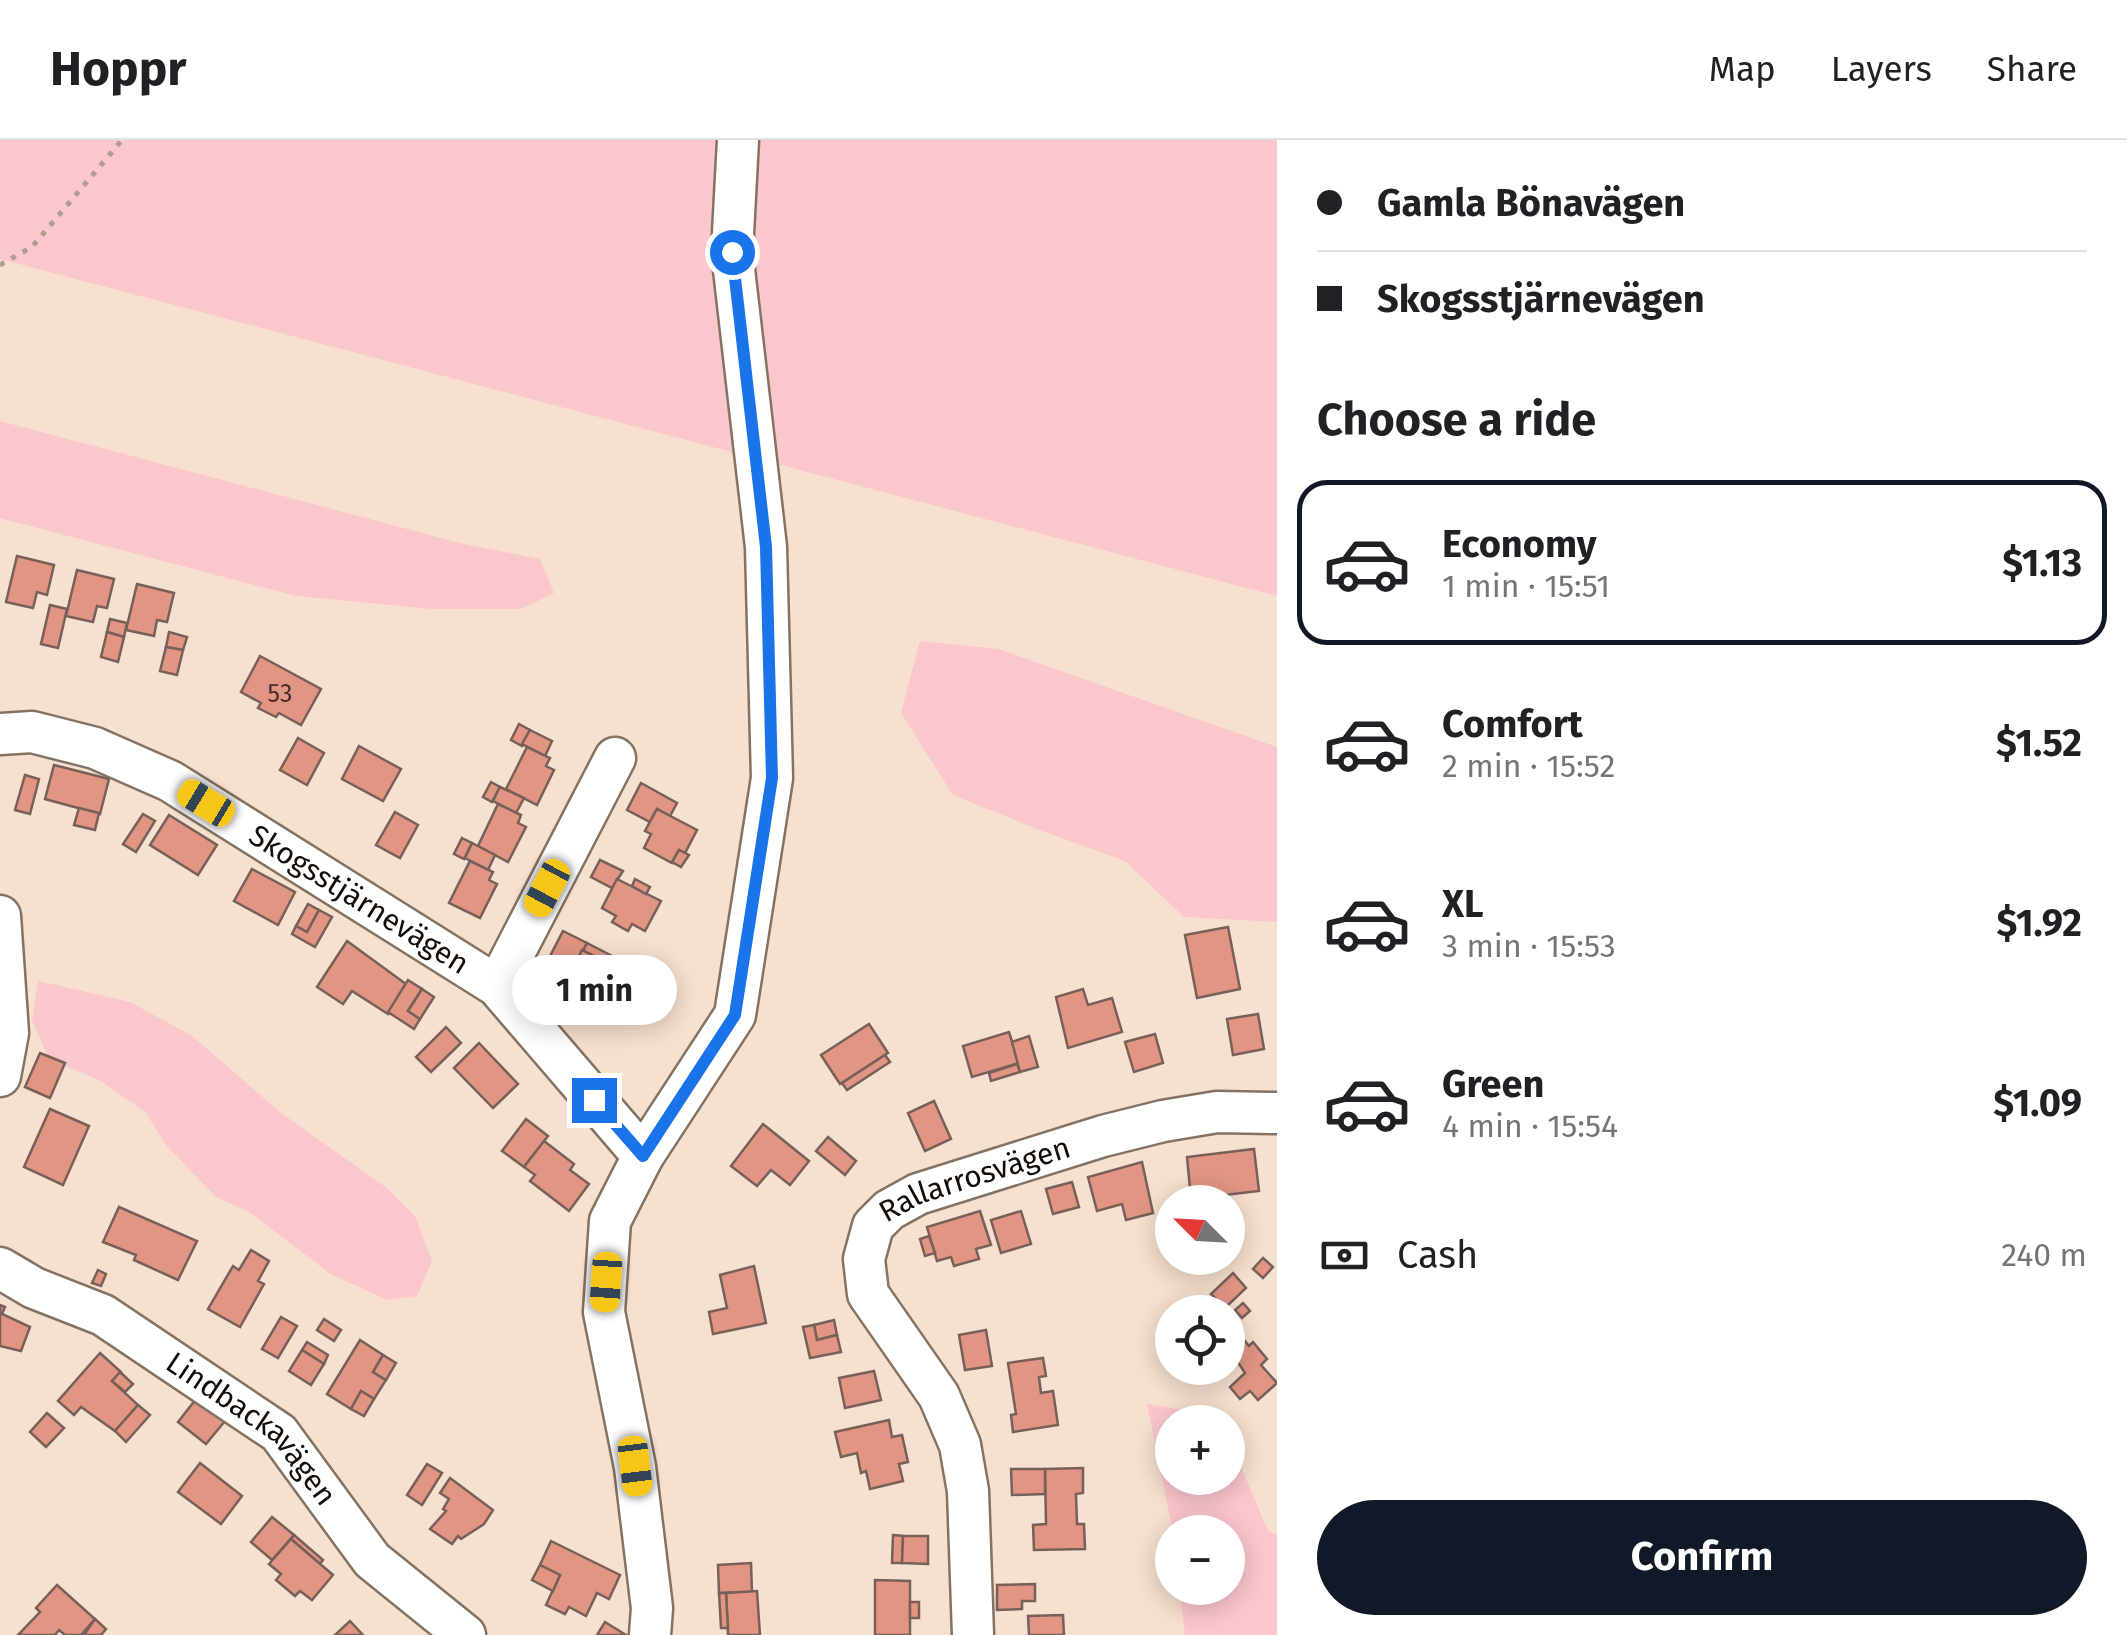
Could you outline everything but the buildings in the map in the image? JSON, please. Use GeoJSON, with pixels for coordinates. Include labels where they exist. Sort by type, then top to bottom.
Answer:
{"type":"FeatureCollection","features":[{"type":"Feature","properties":{"kind":"street"},"geometry":{"type":"LineString","coordinates":[[650,1635],[652,1608],[635,1466],[604,1312],[610,1221],[643,1156],[735,1015],[772,778],[766,547],[732,252],[738,140]]}},
{"type":"Feature","properties":{"kind":"street","name":"Skogsstjärnevägen"},"geometry":{"type":"LineString","coordinates":[[0,734],[32,732],[95,748],[170,781],[496,986],[643,1156]]}},
{"type":"Feature","properties":{"kind":"street","name":"Skogsstjärnevägen"},"geometry":{"type":"LineString","coordinates":[[496,986],[615,758]]}},
{"type":"Feature","properties":{"kind":"street"},"geometry":{"type":"LineString","coordinates":[[0,916],[8,1033],[0,1076]]}},
{"type":"Feature","properties":{"kind":"street","name":"Rallarrosvägen"},"geometry":{"type":"LineString","coordinates":[[973,1635],[968,1491],[960,1445],[940,1396],[868,1294],[864,1260],[873,1226],[889,1210],[918,1194],[1103,1136],[1163,1120],[1216,1112],[1277,1113]]}},
{"type":"Feature","properties":{"kind":"street","name":"Lindbackavägen"},"geometry":{"type":"LineString","coordinates":[[0,1268],[34,1288],[103,1316],[279,1433],[372,1560],[465,1635]]}},
{"type":"Feature","properties":{"kind":"path"},"geometry":{"type":"LineString","coordinates":[[0,265],[32,247],[122,140]]}},
{"type":"Feature","properties":{"kind":"shaded area"},"geometry":{"type":"Polygon","coordinates":[[[0,140],[1277,140],[1277,596],[0,259],[0,140]]]}},
{"type":"Feature","properties":{"kind":"shaded area"},"geometry":{"type":"Polygon","coordinates":[[[0,421],[460,543],[540,559],[554,593],[521,609],[432,609],[296,596],[0,518],[0,421]]]}},
{"type":"Feature","properties":{"kind":"shaded area"},"geometry":{"type":"Polygon","coordinates":[[[920,641],[998,649],[1277,747],[1277,922],[1184,917],[1125,861],[953,795],[901,713],[920,641]]]}},
{"type":"Feature","properties":{"kind":"shaded area"},"geometry":{"type":"Polygon","coordinates":[[[38,981],[130,1002],[192,1036],[281,1113],[387,1188],[415,1216],[432,1261],[417,1296],[388,1300],[332,1275],[249,1212],[216,1197],[167,1146],[145,1112],[99,1080],[49,1059],[32,1020],[38,981]]]}},
{"type":"Feature","properties":{"kind":"shaded area"},"geometry":{"type":"Polygon","coordinates":[[[1147,1404],[1155,1405],[1155,1443],[1147,1404]]]}},
{"type":"Feature","properties":{"kind":"shaded area"},"geometry":{"type":"Polygon","coordinates":[[[1245,1476],[1268,1531],[1277,1535],[1277,1635],[1185,1635],[1182,1605],[1245,1605],[1245,1515],[1170,1515],[1165,1495],[1245,1495],[1245,1476]]]}},
{"type":"Feature","properties":{"kind":"route"},"geometry":{"type":"LineString","coordinates":[[594,1100],[643,1156],[735,1015],[772,778],[766,547],[732,252]]}}]}
